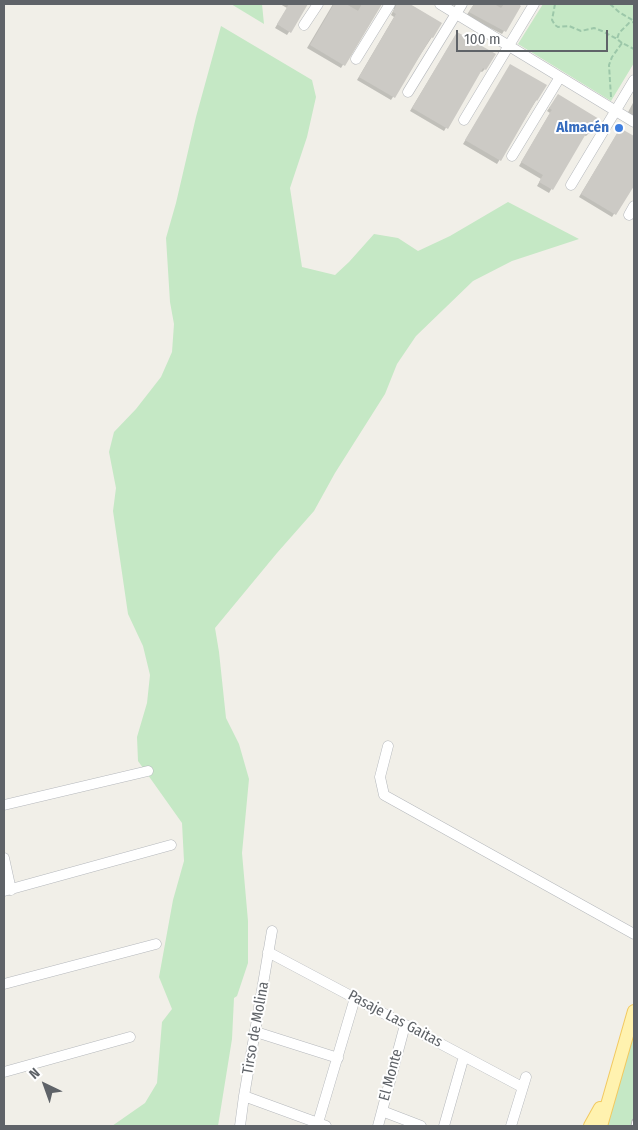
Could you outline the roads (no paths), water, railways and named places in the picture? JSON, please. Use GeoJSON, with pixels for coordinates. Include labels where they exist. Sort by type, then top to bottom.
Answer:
{"type":"FeatureCollection","features":[{"type":"Feature","properties":{"kind":"main road"},"geometry":{"type":"LineString","coordinates":[[601,1126],[634,1012]]}},
{"type":"Feature","properties":{"kind":"main road"},"geometry":{"type":"LineString","coordinates":[[590,1126],[602,1103],[619,1061]]}},
{"type":"Feature","properties":{"kind":"street"},"geometry":{"type":"LineString","coordinates":[[304,25],[318,4]]}},
{"type":"Feature","properties":{"kind":"street"},"geometry":{"type":"LineString","coordinates":[[356,59],[390,4]]}},
{"type":"Feature","properties":{"kind":"street"},"geometry":{"type":"LineString","coordinates":[[440,4],[634,122]]}},
{"type":"Feature","properties":{"kind":"street"},"geometry":{"type":"LineString","coordinates":[[408,92],[462,4]]}},
{"type":"Feature","properties":{"kind":"street"},"geometry":{"type":"LineString","coordinates":[[464,120],[534,4]]}},
{"type":"Feature","properties":{"kind":"street"},"geometry":{"type":"LineString","coordinates":[[512,156],[560,77]]}},
{"type":"Feature","properties":{"kind":"street"},"geometry":{"type":"LineString","coordinates":[[571,185],[634,80]]}},
{"type":"Feature","properties":{"kind":"street"},"geometry":{"type":"LineString","coordinates":[[388,746],[380,777],[384,795],[634,934]]}},
{"type":"Feature","properties":{"kind":"street"},"geometry":{"type":"LineString","coordinates":[[4,805],[148,771]]}},
{"type":"Feature","properties":{"kind":"street"},"geometry":{"type":"LineString","coordinates":[[4,858],[7,890],[171,845]]}},
{"type":"Feature","properties":{"kind":"street","name":"Tirso de Molina"},"geometry":{"type":"LineString","coordinates":[[240,1126],[272,931]]}},
{"type":"Feature","properties":{"kind":"street"},"geometry":{"type":"LineString","coordinates":[[4,984],[156,944]]}},
{"type":"Feature","properties":{"kind":"street","name":"Pasaje Las Gaitas"},"geometry":{"type":"LineString","coordinates":[[268,952],[522,1087]]}},
{"type":"Feature","properties":{"kind":"street"},"geometry":{"type":"LineString","coordinates":[[244,1096],[320,1125],[355,998]]}},
{"type":"Feature","properties":{"kind":"street","name":"El Monte"},"geometry":{"type":"LineString","coordinates":[[378,1126],[405,1025]]}},
{"type":"Feature","properties":{"kind":"street"},"geometry":{"type":"LineString","coordinates":[[256,1032],[338,1058]]}},
{"type":"Feature","properties":{"kind":"street"},"geometry":{"type":"LineString","coordinates":[[4,1072],[130,1037]]}},
{"type":"Feature","properties":{"kind":"street"},"geometry":{"type":"LineString","coordinates":[[444,1126],[464,1056]]}},
{"type":"Feature","properties":{"kind":"street"},"geometry":{"type":"LineString","coordinates":[[512,1126],[526,1077]]}},
{"type":"Feature","properties":{"kind":"street"},"geometry":{"type":"LineString","coordinates":[[382,1110],[421,1126]]}},
{"type":"Feature","properties":{"kind":"railway"},"geometry":{"type":"LineString","coordinates":[[633,1126],[634,1121]]}},
{"type":"Feature","properties":{"kind":"place","name":"Almacén"},"geometry":{"type":"Point","coordinates":[619,128]}}]}
